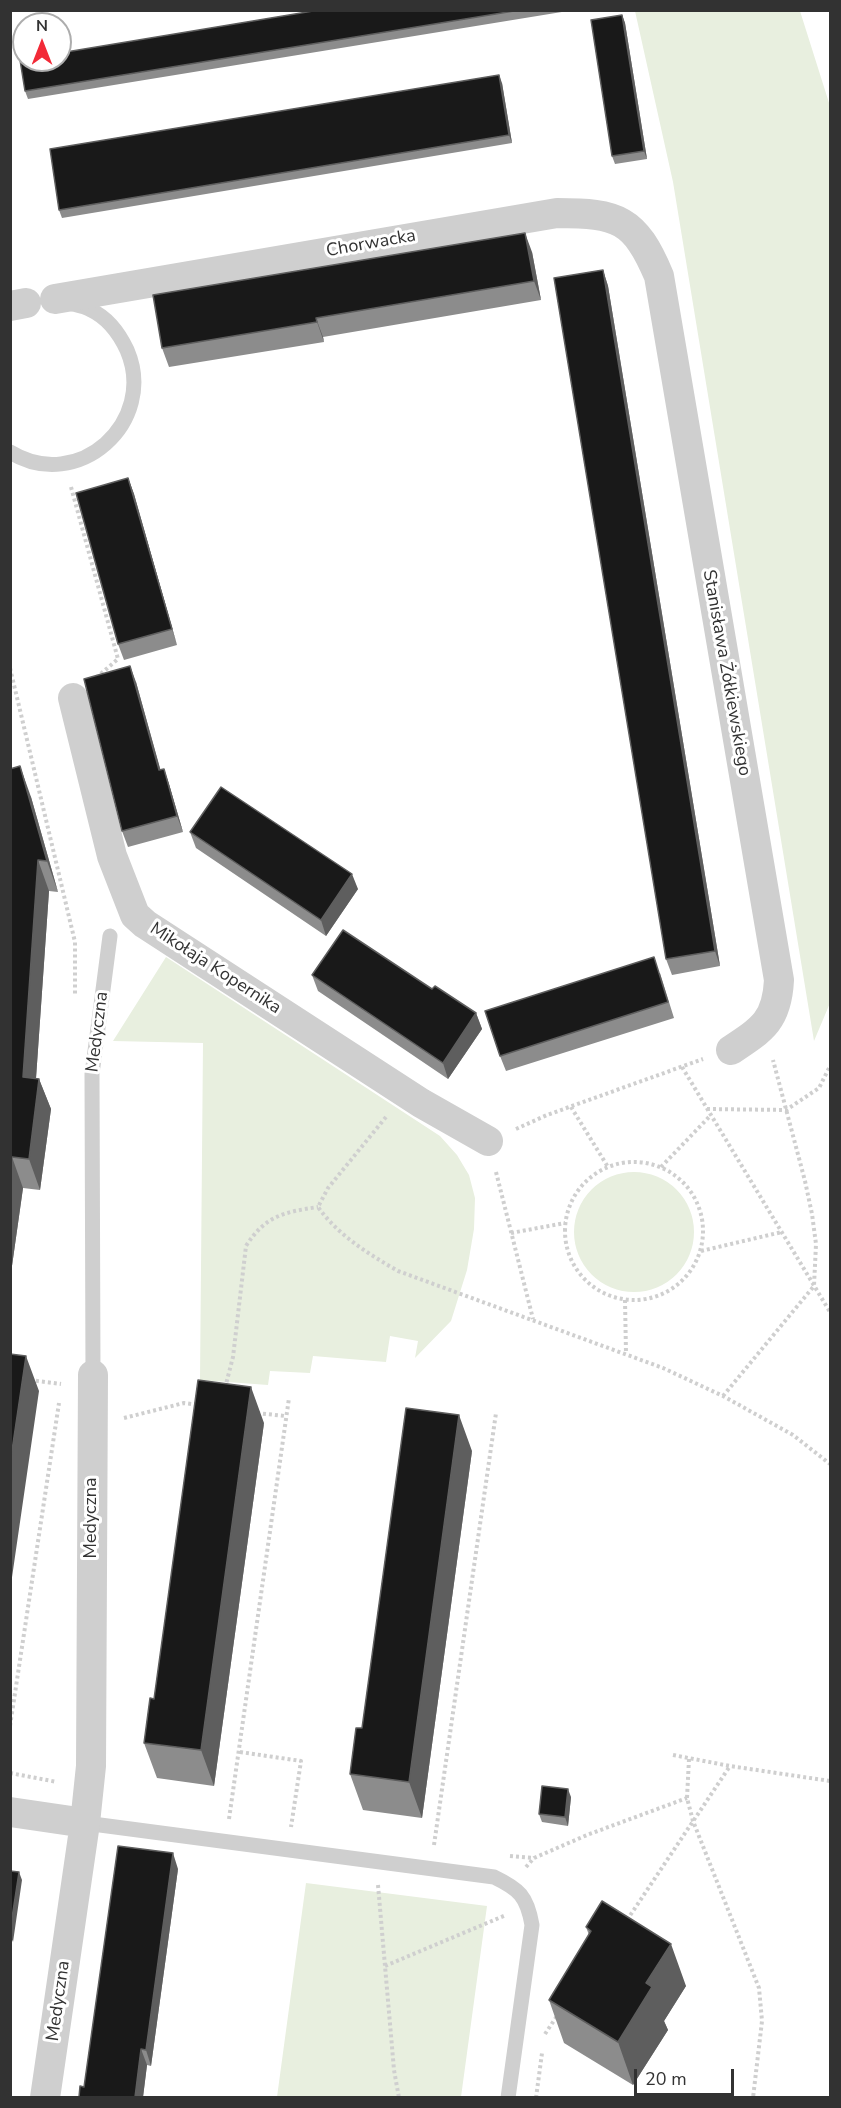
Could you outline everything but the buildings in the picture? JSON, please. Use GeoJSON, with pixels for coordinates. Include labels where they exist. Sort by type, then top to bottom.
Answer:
{"type":"FeatureCollection","features":[{"type":"Feature","properties":{"kind":"street","name":"Chorwacka"},"geometry":{"type":"LineString","coordinates":[[26,305],[557,213],[586,213],[611,218],[628,227],[640,238],[659,276]]}},
{"type":"Feature","properties":{"kind":"street","name":"Stanisława Żółkiewskiego"},"geometry":{"type":"LineString","coordinates":[[659,276],[779,980],[778,1001],[763,1025],[756,1034],[730,1050]]}},
{"type":"Feature","properties":{"kind":"street","name":"Mikołaja Kopernika"},"geometry":{"type":"LineString","coordinates":[[74,698],[112,856],[135,915],[145,924],[404,1092],[488,1141]]}},
{"type":"Feature","properties":{"kind":"street","name":"Medyczna"},"geometry":{"type":"LineString","coordinates":[[45,2097],[85,1823],[91,1766],[93,1375]]}},
{"type":"Feature","properties":{"kind":"street"},"geometry":{"type":"LineString","coordinates":[[10,1812],[85,1823]]}},
{"type":"Feature","properties":{"kind":"lane"},"geometry":{"type":"LineString","coordinates":[[10,452],[22,459],[48,465],[85,458],[99,450],[119,430],[128,414],[135,378],[132,362],[125,346],[110,323],[91,309],[26,305]]}},
{"type":"Feature","properties":{"kind":"lane","name":"Medyczna"},"geometry":{"type":"LineString","coordinates":[[93,1375],[92,1074],[110,936]]}},
{"type":"Feature","properties":{"kind":"lane"},"geometry":{"type":"LineString","coordinates":[[85,1823],[494,1877],[517,1890],[529,1910],[531,1924],[508,2097]]}},
{"type":"Feature","properties":{"kind":"path"},"geometry":{"type":"LineString","coordinates":[[65,463],[118,659],[74,698]]}},
{"type":"Feature","properties":{"kind":"path"},"geometry":{"type":"LineString","coordinates":[[10,668],[75,942]]}},
{"type":"Feature","properties":{"kind":"path"},"geometry":{"type":"LineString","coordinates":[[723,1396],[814,1286],[816,1244],[812,1214],[763,1025]]}},
{"type":"Feature","properties":{"kind":"path"},"geometry":{"type":"LineString","coordinates":[[533,1319],[488,1141],[547,1115],[730,1050]]}},
{"type":"Feature","properties":{"kind":"path"},"geometry":{"type":"LineString","coordinates":[[706,1109],[786,1110],[819,1088],[831,1066]]}},
{"type":"Feature","properties":{"kind":"path"},"geometry":{"type":"LineString","coordinates":[[682,1067],[831,1312]]}},
{"type":"Feature","properties":{"kind":"path"},"geometry":{"type":"LineString","coordinates":[[318,1206],[328,1188],[388,1116],[404,1092]]}},
{"type":"Feature","properties":{"kind":"path"},"geometry":{"type":"LineString","coordinates":[[571,1107],[608,1167]]}},
{"type":"Feature","properties":{"kind":"path"},"geometry":{"type":"LineString","coordinates":[[661,1167],[711,1116]]}},
{"type":"Feature","properties":{"kind":"path"},"geometry":{"type":"LineString","coordinates":[[634,1162],[661,1167],[682,1181],[697,1202],[703,1226],[701,1251],[690,1272],[672,1289],[650,1299],[626,1300],[602,1293],[583,1279],[570,1258],[566,1247],[567,1212],[579,1189],[587,1180],[608,1167],[634,1162]]}},
{"type":"Feature","properties":{"kind":"path"},"geometry":{"type":"LineString","coordinates":[[318,1206],[340,1233],[398,1271],[626,1353],[723,1396],[793,1435],[831,1464]]}},
{"type":"Feature","properties":{"kind":"path"},"geometry":{"type":"LineString","coordinates":[[224,1392],[232,1357],[246,1246],[255,1232],[273,1217],[289,1211],[318,1206]]}},
{"type":"Feature","properties":{"kind":"path"},"geometry":{"type":"LineString","coordinates":[[511,1233],[565,1223]]}},
{"type":"Feature","properties":{"kind":"path"},"geometry":{"type":"LineString","coordinates":[[701,1251],[782,1232]]}},
{"type":"Feature","properties":{"kind":"path"},"geometry":{"type":"LineString","coordinates":[[626,1300],[626,1353]]}},
{"type":"Feature","properties":{"kind":"path"},"geometry":{"type":"LineString","coordinates":[[21,1378],[61,1384]]}},
{"type":"Feature","properties":{"kind":"path"},"geometry":{"type":"LineString","coordinates":[[10,1726],[60,1396]]}},
{"type":"Feature","properties":{"kind":"path"},"geometry":{"type":"LineString","coordinates":[[226,1841],[289,1398]]}},
{"type":"Feature","properties":{"kind":"path"},"geometry":{"type":"LineString","coordinates":[[123,1428],[123,1419],[184,1403],[207,1406]]}},
{"type":"Feature","properties":{"kind":"path"},"geometry":{"type":"LineString","coordinates":[[252,1412],[285,1416]]}},
{"type":"Feature","properties":{"kind":"path"},"geometry":{"type":"LineString","coordinates":[[430,1869],[496,1413]]}},
{"type":"Feature","properties":{"kind":"path"},"geometry":{"type":"LineString","coordinates":[[240,1752],[301,1761],[290,1829]]}},
{"type":"Feature","properties":{"kind":"path"},"geometry":{"type":"LineString","coordinates":[[673,1755],[831,1781]]}},
{"type":"Feature","properties":{"kind":"path"},"geometry":{"type":"LineString","coordinates":[[689,1759],[687,1798],[693,1821],[759,1988],[762,2020],[753,2097]]}},
{"type":"Feature","properties":{"kind":"path"},"geometry":{"type":"LineString","coordinates":[[622,1928],[730,1766]]}},
{"type":"Feature","properties":{"kind":"path"},"geometry":{"type":"LineString","coordinates":[[385,1966],[507,1914],[534,1857],[586,1835],[687,1798]]}},
{"type":"Feature","properties":{"kind":"path"},"geometry":{"type":"LineString","coordinates":[[387,1883],[377,1881],[394,2070],[399,2097]]}},
{"type":"Feature","properties":{"kind":"path"},"geometry":{"type":"LineString","coordinates":[[500,1907],[507,1914]]}},
{"type":"Feature","properties":{"kind":"path"},"geometry":{"type":"LineString","coordinates":[[536,2097],[545,2031],[560,2012]]}},
{"type":"Feature","properties":{"kind":"green space"},"geometry":{"type":"Polygon","coordinates":[[[635,11],[800,11],[830,106],[830,1003],[814,1041],[673,182],[635,11]]]}},
{"type":"Feature","properties":{"kind":"green space"},"geometry":{"type":"Polygon","coordinates":[[[166,957],[440,1136],[457,1155],[469,1175],[475,1198],[474,1229],[467,1270],[451,1321],[415,1358],[418,1341],[390,1336],[386,1362],[313,1356],[310,1373],[270,1371],[268,1385],[200,1380],[203,1043],[113,1041],[166,957]]]}},
{"type":"Feature","properties":{"kind":"green space"},"geometry":{"type":"Polygon","coordinates":[[[634,1172],[657,1176],[677,1189],[690,1209],[694,1232],[690,1255],[677,1275],[657,1288],[634,1292],[611,1288],[591,1275],[578,1255],[574,1232],[578,1209],[591,1189],[611,1176],[634,1172]]]}},
{"type":"Feature","properties":{"kind":"green space"},"geometry":{"type":"Polygon","coordinates":[[[306,1883],[487,1906],[461,2097],[277,2097],[306,1883]]]}}]}
